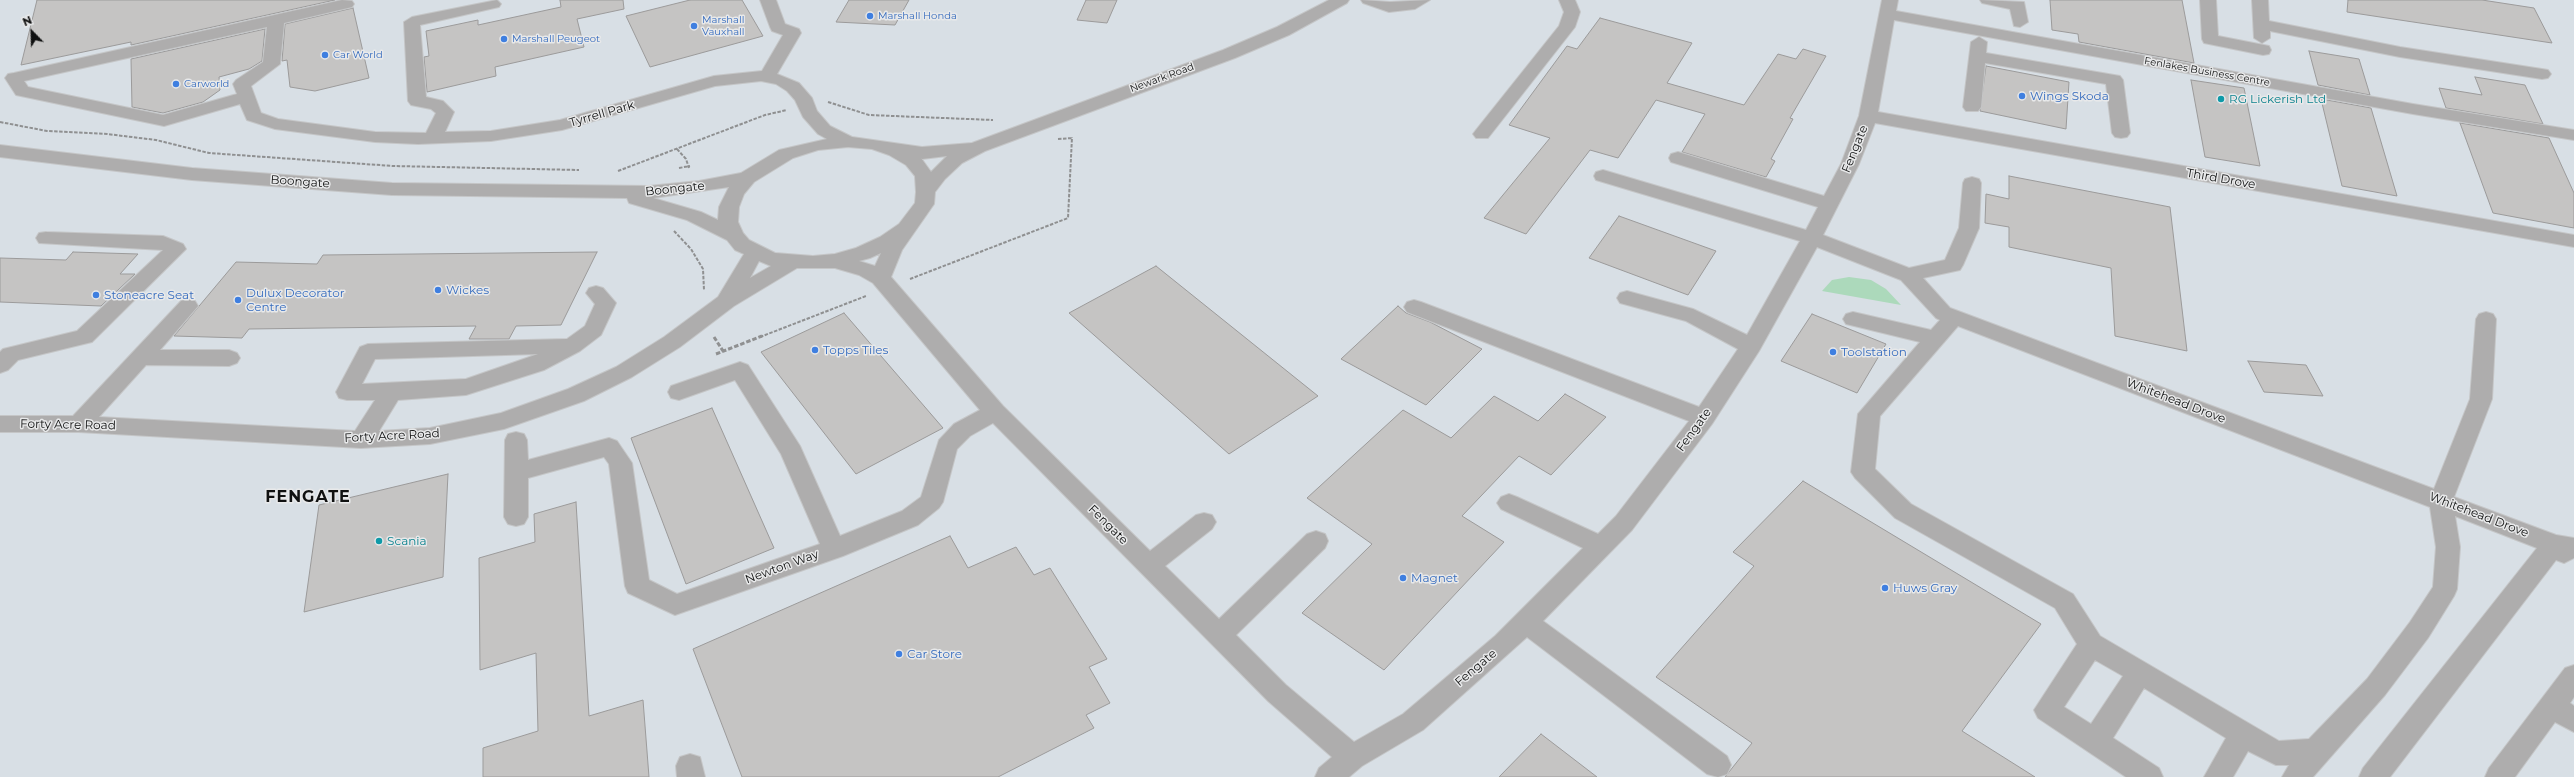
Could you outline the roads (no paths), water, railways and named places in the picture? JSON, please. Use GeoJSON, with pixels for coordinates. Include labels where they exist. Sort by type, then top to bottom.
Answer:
{"type":"FeatureCollection","features":[{"type":"Feature","properties":{"kind":"street"},"geometry":{"type":"LineString","coordinates":[[767,77],[794,33],[778,27],[768,0]]}},
{"type":"Feature","properties":{"kind":"street","name":"Newark Road"},"geometry":{"type":"LineString","coordinates":[[906,228],[924,204],[926,192],[944,169],[955,159],[978,146],[1229,54],[1283,31],[1341,0]]}},
{"type":"Feature","properties":{"kind":"street"},"geometry":{"type":"LineString","coordinates":[[1369,0],[1389,7],[1409,6],[1422,0]]}},
{"type":"Feature","properties":{"kind":"street"},"geometry":{"type":"LineString","coordinates":[[1482,134],[1567,26],[1572,12],[1567,0]]}},
{"type":"Feature","properties":{"kind":"street"},"geometry":{"type":"LineString","coordinates":[[1988,0],[2018,6],[2020,22]]}},
{"type":"Feature","properties":{"kind":"street"},"geometry":{"type":"LineString","coordinates":[[2208,0],[2210,39],[2263,50]]}},
{"type":"Feature","properties":{"kind":"street"},"geometry":{"type":"LineString","coordinates":[[2260,0],[2263,50],[2268,83]]}},
{"type":"Feature","properties":{"kind":"street"},"geometry":{"type":"LineString","coordinates":[[276,20],[272,64],[244,91],[164,121],[22,91],[14,78],[346,4]]}},
{"type":"Feature","properties":{"kind":"street"},"geometry":{"type":"LineString","coordinates":[[433,138],[445,112],[437,105],[417,101],[412,22],[493,4]]}},
{"type":"Feature","properties":{"kind":"street","name":"Fenlakes Business Centre"},"geometry":{"type":"LineString","coordinates":[[1889,7],[1980,31],[2268,83],[2574,135]]}},
{"type":"Feature","properties":{"kind":"street","name":"Fengate"},"geometry":{"type":"LineString","coordinates":[[1329,777],[1352,757],[1413,722],[1504,644],[1624,523],[1704,418],[1751,346],[1812,238],[1850,164],[1868,116],[1889,7]]}},
{"type":"Feature","properties":{"kind":"street"},"geometry":{"type":"LineString","coordinates":[[2261,24],[2400,52],[2542,74]]}},
{"type":"Feature","properties":{"kind":"street"},"geometry":{"type":"LineString","coordinates":[[1972,107],[1980,31]]}},
{"type":"Feature","properties":{"kind":"street"},"geometry":{"type":"LineString","coordinates":[[1977,56],[2114,80],[2121,133]]}},
{"type":"Feature","properties":{"kind":"street","name":"Tyrrell Park"},"geometry":{"type":"LineString","coordinates":[[244,91],[253,116],[275,124],[375,137],[433,138],[491,136],[528,132],[604,114],[714,81],[738,77],[767,77],[780,80],[793,87],[803,98],[809,113],[824,130],[848,142]]}},
{"type":"Feature","properties":{"kind":"street"},"geometry":{"type":"LineString","coordinates":[[786,154],[801,134],[809,113]]}},
{"type":"Feature","properties":{"kind":"street","name":"Third Drove"},"geometry":{"type":"LineString","coordinates":[[1868,116],[2574,241]]}},
{"type":"Feature","properties":{"kind":"street"},"geometry":{"type":"LineString","coordinates":[[906,228],[887,242],[863,253],[836,261],[790,263],[754,253],[742,245],[734,236],[728,222],[728,207],[735,192],[747,178],[765,165],[786,154],[817,145],[848,142],[874,144],[896,151],[913,161],[924,176],[926,192]]}},
{"type":"Feature","properties":{"kind":"street","name":"Newark Road"},"geometry":{"type":"LineString","coordinates":[[896,151],[929,152],[978,146]]}},
{"type":"Feature","properties":{"kind":"street","name":"Boongate"},"geometry":{"type":"LineString","coordinates":[[0,151],[192,174],[384,188],[649,192],[684,189],[747,178]]}},
{"type":"Feature","properties":{"kind":"street"},"geometry":{"type":"LineString","coordinates":[[1678,158],[1830,204]]}},
{"type":"Feature","properties":{"kind":"street","name":"Whitehead Drove"},"geometry":{"type":"LineString","coordinates":[[1603,176],[1812,238],[1908,274],[1944,313],[2564,546]]}},
{"type":"Feature","properties":{"kind":"street"},"geometry":{"type":"LineString","coordinates":[[1908,274],[1953,265],[1968,228],[1972,183]]}},
{"type":"Feature","properties":{"kind":"street","name":"Boongate"},"geometry":{"type":"LineString","coordinates":[[601,192],[650,201],[678,211],[734,236]]}},
{"type":"Feature","properties":{"kind":"street"},"geometry":{"type":"LineString","coordinates":[[884,283],[892,250],[906,228]]}},
{"type":"Feature","properties":{"kind":"street"},"geometry":{"type":"LineString","coordinates":[[4,356],[84,337],[127,298],[176,249],[163,242],[46,238]]}},
{"type":"Feature","properties":{"kind":"street"},"geometry":{"type":"LineString","coordinates":[[727,301],[754,253]]}},
{"type":"Feature","properties":{"kind":"street","name":"Fengate"},"geometry":{"type":"LineString","coordinates":[[836,261],[866,270],[884,283],[995,412],[1277,693],[1352,757]]}},
{"type":"Feature","properties":{"kind":"street","name":"Forty Acre Road"},"geometry":{"type":"LineString","coordinates":[[0,424],[79,424],[361,440],[430,436],[504,421],[576,395],[624,372],[672,342],[727,301],[790,263]]}},
{"type":"Feature","properties":{"kind":"street"},"geometry":{"type":"LineString","coordinates":[[572,346],[368,352],[347,392],[391,392],[466,387],[536,365],[572,346],[594,330],[606,303],[596,294]]}},
{"type":"Feature","properties":{"kind":"street"},"geometry":{"type":"LineString","coordinates":[[1627,298],[1693,316],[1751,346]]}},
{"type":"Feature","properties":{"kind":"street"},"geometry":{"type":"LineString","coordinates":[[79,424],[188,306]]}},
{"type":"Feature","properties":{"kind":"street"},"geometry":{"type":"LineString","coordinates":[[1414,307],[1704,418]]}},
{"type":"Feature","properties":{"kind":"street"},"geometry":{"type":"LineString","coordinates":[[1954,317],[1934,338],[1869,414],[1862,472],[1903,511],[2064,601],[2091,644],[2276,753],[2316,751]]}},
{"type":"Feature","properties":{"kind":"street"},"geometry":{"type":"LineString","coordinates":[[1853,319],[1934,338]]}},
{"type":"Feature","properties":{"kind":"street"},"geometry":{"type":"LineString","coordinates":[[2296,777],[2316,751],[2376,687],[2418,630],[2445,589],[2448,547],[2441,501],[2481,399],[2486,319]]}},
{"type":"Feature","properties":{"kind":"street"},"geometry":{"type":"LineString","coordinates":[[141,357],[229,358]]}},
{"type":"Feature","properties":{"kind":"street"},"geometry":{"type":"LineString","coordinates":[[679,392],[740,370],[792,452],[834,548]]}},
{"type":"Feature","properties":{"kind":"street"},"geometry":{"type":"LineString","coordinates":[[361,440],[391,392]]}},
{"type":"Feature","properties":{"kind":"street","name":"Newton Way"},"geometry":{"type":"LineString","coordinates":[[516,472],[609,447],[620,463],[638,586],[676,605],[834,548],[910,518],[931,502],[947,446],[962,430],[995,412]]}},
{"type":"Feature","properties":{"kind":"street"},"geometry":{"type":"LineString","coordinates":[[516,440],[516,517]]}},
{"type":"Feature","properties":{"kind":"street"},"geometry":{"type":"LineString","coordinates":[[1509,503],[1601,546]]}},
{"type":"Feature","properties":{"kind":"street"},"geometry":{"type":"LineString","coordinates":[[1149,565],[1204,522]]}},
{"type":"Feature","properties":{"kind":"street"},"geometry":{"type":"LineString","coordinates":[[1219,635],[1316,541]]}},
{"type":"Feature","properties":{"kind":"street"},"geometry":{"type":"LineString","coordinates":[[2373,777],[2564,546],[2574,563]]}},
{"type":"Feature","properties":{"kind":"street"},"geometry":{"type":"LineString","coordinates":[[1526,622],[1717,766]]}},
{"type":"Feature","properties":{"kind":"street"},"geometry":{"type":"LineString","coordinates":[[2091,644],[2047,710],[2149,777]]}},
{"type":"Feature","properties":{"kind":"street"},"geometry":{"type":"LineString","coordinates":[[2095,742],[2139,673]]}},
{"type":"Feature","properties":{"kind":"street"},"geometry":{"type":"LineString","coordinates":[[2499,777],[2574,676]]}},
{"type":"Feature","properties":{"kind":"street"},"geometry":{"type":"LineString","coordinates":[[2552,706],[2574,720]]}},
{"type":"Feature","properties":{"kind":"street"},"geometry":{"type":"LineString","coordinates":[[2218,777],[2243,734]]}},
{"type":"Feature","properties":{"kind":"place","name":"Marshall Honda"},"geometry":{"type":"Point","coordinates":[870,16]}},
{"type":"Feature","properties":{"kind":"place","name":"Marshall Vauxhall"},"geometry":{"type":"Point","coordinates":[694,26]}},
{"type":"Feature","properties":{"kind":"place","name":"Marshall Peugeot"},"geometry":{"type":"Point","coordinates":[504,39]}},
{"type":"Feature","properties":{"kind":"place","name":"Car World"},"geometry":{"type":"Point","coordinates":[325,55]}},
{"type":"Feature","properties":{"kind":"place","name":"Carworld"},"geometry":{"type":"Point","coordinates":[176,84]}},
{"type":"Feature","properties":{"kind":"place","name":"Wings Skoda"},"geometry":{"type":"Point","coordinates":[2022,96]}},
{"type":"Feature","properties":{"kind":"place","name":"RG Lickerish Ltd"},"geometry":{"type":"Point","coordinates":[2221,99]}},
{"type":"Feature","properties":{"kind":"place","name":"Wickes"},"geometry":{"type":"Point","coordinates":[438,290]}},
{"type":"Feature","properties":{"kind":"place","name":"Stoneacre Seat"},"geometry":{"type":"Point","coordinates":[96,295]}},
{"type":"Feature","properties":{"kind":"place","name":"Dulux Decorator Centre"},"geometry":{"type":"Point","coordinates":[238,300]}},
{"type":"Feature","properties":{"kind":"place","name":"Topps Tiles"},"geometry":{"type":"Point","coordinates":[815,350]}},
{"type":"Feature","properties":{"kind":"place","name":"Toolstation"},"geometry":{"type":"Point","coordinates":[1833,352]}},
{"type":"Feature","properties":{"kind":"place","name":"Scania"},"geometry":{"type":"Point","coordinates":[379,541]}},
{"type":"Feature","properties":{"kind":"place","name":"Magnet"},"geometry":{"type":"Point","coordinates":[1403,578]}},
{"type":"Feature","properties":{"kind":"place","name":"Huws Gray"},"geometry":{"type":"Point","coordinates":[1885,588]}},
{"type":"Feature","properties":{"kind":"place","name":"Car Store"},"geometry":{"type":"Point","coordinates":[899,654]}},
{"type":"Feature","properties":{"kind":"district","name":"FENGATE"},"geometry":{"type":"Point","coordinates":[308,497]}}]}
